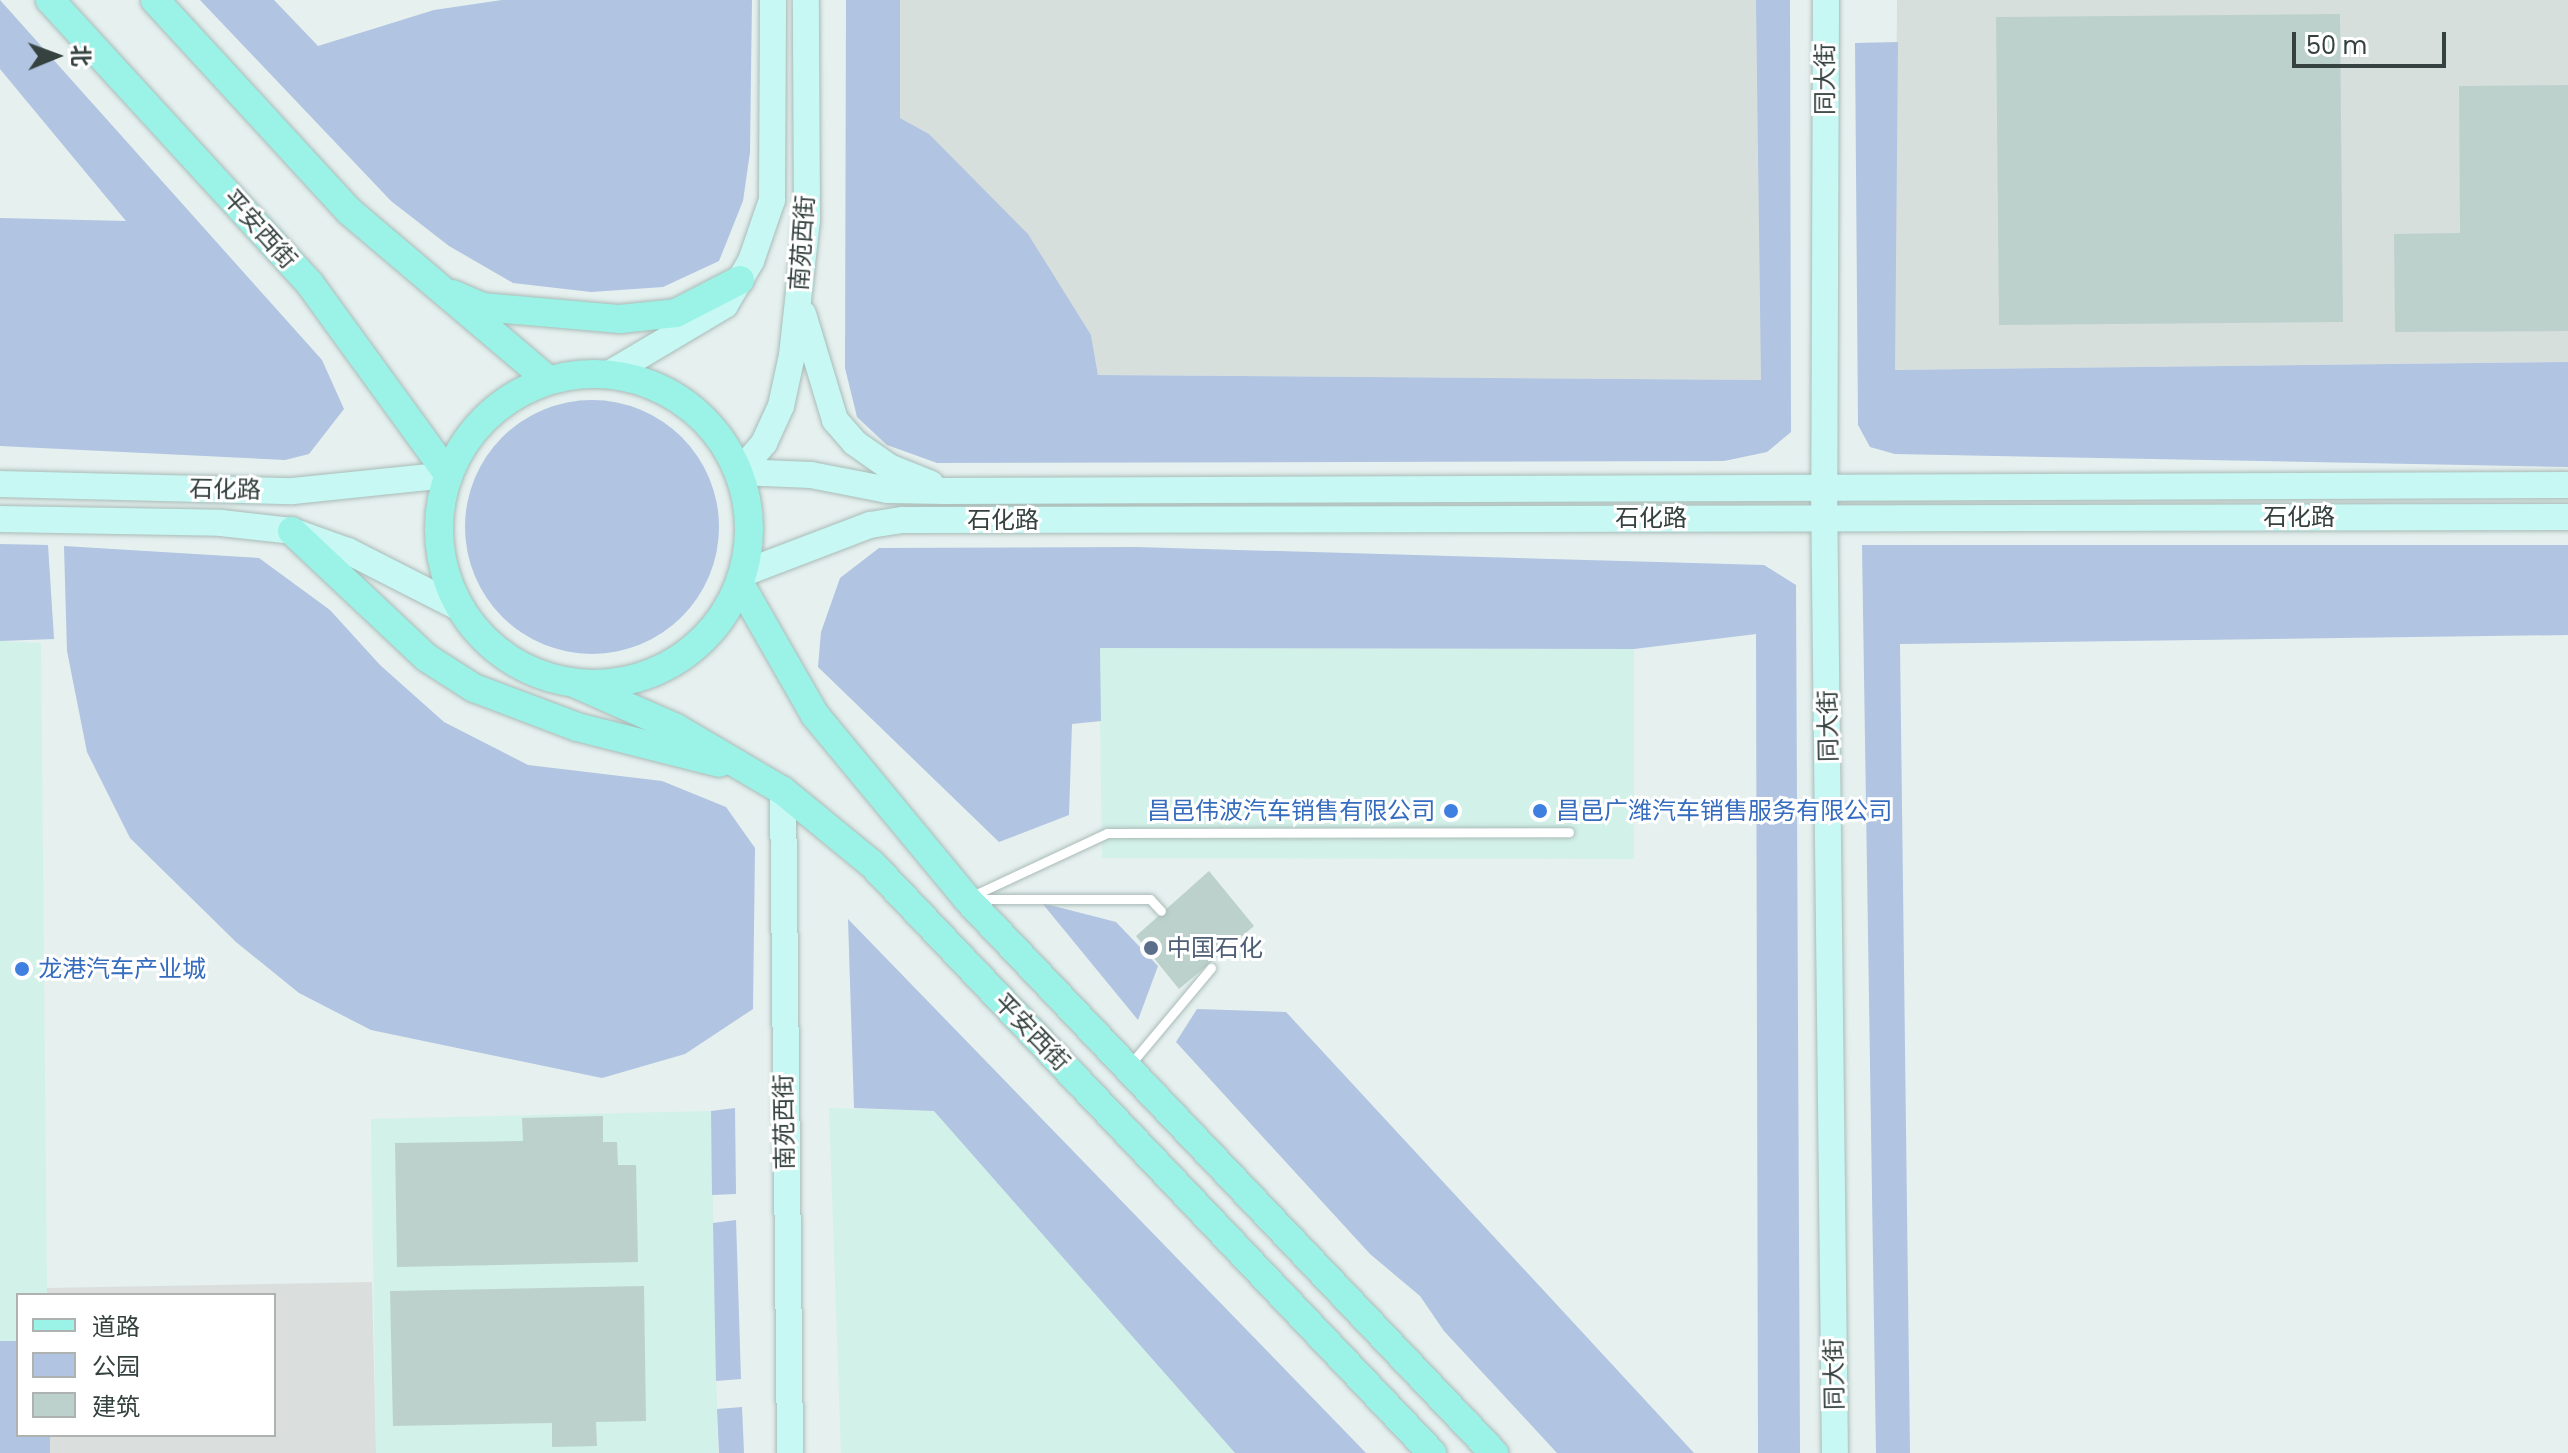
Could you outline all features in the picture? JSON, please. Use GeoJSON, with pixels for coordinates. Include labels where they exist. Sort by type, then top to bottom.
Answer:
{"type":"FeatureCollection","features":[{"type":"Feature","properties":{"kind":"main road","name":"平安西街"},"geometry":{"type":"LineString","coordinates":[[50,0],[310,284],[449,475]]}},
{"type":"Feature","properties":{"kind":"main road"},"geometry":{"type":"LineString","coordinates":[[155,0],[349,211],[432,285],[548,380]]}},
{"type":"Feature","properties":{"kind":"main road","name":"南苑西街"},"geometry":{"type":"LineString","coordinates":[[609,374],[725,305],[740,280],[772,200],[773,0]]}},
{"type":"Feature","properties":{"kind":"main road","name":"南苑西街"},"geometry":{"type":"LineString","coordinates":[[739,472],[764,443],[781,406],[798,296],[807,220],[806,0]]}},
{"type":"Feature","properties":{"kind":"main road","name":"同大街"},"geometry":{"type":"LineString","coordinates":[[1826,0],[1824,488],[1827,518],[1835,1453]]}},
{"type":"Feature","properties":{"kind":"main road"},"geometry":{"type":"LineString","coordinates":[[432,285],[482,307],[620,319],[676,313],[740,280]]}},
{"type":"Feature","properties":{"kind":"main road"},"geometry":{"type":"LineString","coordinates":[[798,296],[819,382],[835,420],[855,443],[889,467],[945,491]]}},
{"type":"Feature","properties":{"kind":"main road"},"geometry":{"type":"LineString","coordinates":[[609,374],[648,383],[683,401],[713,428],[739,472],[749,511],[742,579],[714,629],[675,662],[627,682],[576,684],[530,671],[490,645],[460,608],[442,550],[439,520],[449,475],[471,434],[506,401],[548,380],[609,374]]}},
{"type":"Feature","properties":{"kind":"main road","name":"石化路"},"geometry":{"type":"LineString","coordinates":[[739,472],[811,475],[888,490],[945,491],[2568,485]]}},
{"type":"Feature","properties":{"kind":"main road","name":"石化路"},"geometry":{"type":"LineString","coordinates":[[0,484],[293,491],[449,475]]}},
{"type":"Feature","properties":{"kind":"main road","name":"石化路"},"geometry":{"type":"LineString","coordinates":[[742,579],[870,525],[903,520],[2568,517]]}},
{"type":"Feature","properties":{"kind":"main road"},"geometry":{"type":"LineString","coordinates":[[0,519],[221,523],[292,531],[348,551],[460,608]]}},
{"type":"Feature","properties":{"kind":"main road"},"geometry":{"type":"LineString","coordinates":[[292,531],[427,658],[474,688],[577,727],[747,770]]}},
{"type":"Feature","properties":{"kind":"main road","name":"平安西街"},"geometry":{"type":"LineString","coordinates":[[742,579],[815,715],[967,899],[1494,1453]]}},
{"type":"Feature","properties":{"kind":"main road","name":"平安西街"},"geometry":{"type":"LineString","coordinates":[[576,684],[676,728],[783,791],[872,864],[1432,1453]]}},
{"type":"Feature","properties":{"kind":"main road","name":"南苑西街"},"geometry":{"type":"LineString","coordinates":[[783,791],[790,1453]]}},
{"type":"Feature","properties":{"kind":"lane"},"geometry":{"type":"LineString","coordinates":[[967,899],[1107,833],[1569,832]]}},
{"type":"Feature","properties":{"kind":"lane"},"geometry":{"type":"LineString","coordinates":[[967,899],[1150,899],[1161,911]]}},
{"type":"Feature","properties":{"kind":"lane"},"geometry":{"type":"LineString","coordinates":[[1127,1069],[1211,968]]}},
{"type":"Feature","properties":{"kind":"shaded area"},"geometry":{"type":"Polygon","coordinates":[[[900,0],[1760,0],[1762,380],[1098,375],[1091,335],[929,134],[900,118],[900,0]]]}},
{"type":"Feature","properties":{"kind":"shaded area"},"geometry":{"type":"Polygon","coordinates":[[[1897,0],[2568,0],[2568,362],[1894,370],[1897,0]]]}},
{"type":"Feature","properties":{"kind":"shaded area","name":"龙港汽车产业城"},"geometry":{"type":"Polygon","coordinates":[[[0,641],[41,643],[47,1293],[16,1293],[16,1341],[0,1341],[0,641]]]}},
{"type":"Feature","properties":{"kind":"shaded area"},"geometry":{"type":"Polygon","coordinates":[[[1099,648],[1634,649],[1634,859],[1102,858],[1099,648]]]}},
{"type":"Feature","properties":{"kind":"shaded area"},"geometry":{"type":"Polygon","coordinates":[[[829,1108],[934,1111],[1235,1453],[841,1453],[829,1108]]]}},
{"type":"Feature","properties":{"kind":"shaded area"},"geometry":{"type":"Polygon","coordinates":[[[711,1111],[718,1453],[309,1453],[376,1451],[371,1119],[711,1111]]]}},
{"type":"Feature","properties":{"kind":"shaded area"},"geometry":{"type":"Polygon","coordinates":[[[372,1282],[376,1453],[50,1453],[50,1437],[276,1437],[276,1293],[47,1293],[47,1288],[372,1282]]]}},
{"type":"Feature","properties":{"kind":"green space"},"geometry":{"type":"Polygon","coordinates":[[[0,0],[322,360],[344,409],[309,454],[285,460],[0,446],[0,218],[126,221],[0,69],[0,0]]]}},
{"type":"Feature","properties":{"kind":"green space"},"geometry":{"type":"Polygon","coordinates":[[[200,0],[274,0],[318,46],[434,10],[502,0],[752,0],[750,152],[743,201],[719,261],[663,287],[591,292],[513,283],[449,246],[391,201],[200,0]]]}},
{"type":"Feature","properties":{"kind":"green space"},"geometry":{"type":"Polygon","coordinates":[[[846,0],[900,0],[900,118],[929,134],[1028,234],[1091,335],[1098,375],[1761,380],[1756,0],[1790,0],[1791,432],[1767,452],[1724,461],[937,463],[887,445],[857,417],[845,368],[846,0]]]}},
{"type":"Feature","properties":{"kind":"green space"},"geometry":{"type":"Polygon","coordinates":[[[1898,42],[1895,370],[2568,362],[2568,467],[1895,454],[1870,447],[1858,425],[1855,43],[1898,42]]]}},
{"type":"Feature","properties":{"kind":"green space"},"geometry":{"type":"Polygon","coordinates":[[[580,400],[604,400],[641,409],[663,421],[682,437],[698,456],[710,478],[717,502],[717,552],[710,576],[698,598],[682,617],[663,633],[641,645],[604,654],[580,654],[543,645],[521,633],[494,608],[470,564],[465,539],[465,515],[474,478],[486,456],[511,429],[555,405],[580,400]]]}},
{"type":"Feature","properties":{"kind":"green space"},"geometry":{"type":"Polygon","coordinates":[[[0,544],[48,545],[54,639],[0,641],[0,544]]]}},
{"type":"Feature","properties":{"kind":"green space"},"geometry":{"type":"Polygon","coordinates":[[[1862,545],[2568,545],[2568,635],[1900,644],[1910,1453],[1876,1453],[1862,545]]]}},
{"type":"Feature","properties":{"kind":"green space"},"geometry":{"type":"Polygon","coordinates":[[[64,546],[259,558],[330,610],[380,665],[444,722],[528,765],[662,781],[726,807],[755,848],[753,1009],[685,1054],[602,1078],[371,1030],[299,993],[236,942],[130,838],[87,752],[67,651],[64,546]]]}},
{"type":"Feature","properties":{"kind":"green space"},"geometry":{"type":"Polygon","coordinates":[[[1135,547],[1764,565],[1796,585],[1800,1453],[1758,1453],[1756,634],[1634,649],[1100,648],[1101,721],[1072,724],[1069,815],[999,842],[818,667],[821,632],[840,578],[879,548],[1135,547]]]}},
{"type":"Feature","properties":{"kind":"green space"},"geometry":{"type":"Polygon","coordinates":[[[1042,903],[1116,922],[1158,966],[1138,1020],[1042,903]]]}},
{"type":"Feature","properties":{"kind":"green space"},"geometry":{"type":"Polygon","coordinates":[[[848,919],[1366,1453],[1235,1453],[934,1111],[854,1108],[848,919]]]}},
{"type":"Feature","properties":{"kind":"green space"},"geometry":{"type":"Polygon","coordinates":[[[1197,1009],[1286,1012],[1694,1453],[1557,1453],[1444,1331],[1420,1296],[1370,1254],[1176,1042],[1197,1009]]]}},
{"type":"Feature","properties":{"kind":"green space"},"geometry":{"type":"Polygon","coordinates":[[[735,1108],[736,1194],[712,1195],[711,1111],[735,1108]]]}},
{"type":"Feature","properties":{"kind":"green space"},"geometry":{"type":"Polygon","coordinates":[[[736,1220],[741,1379],[716,1381],[713,1223],[736,1220]]]}},
{"type":"Feature","properties":{"kind":"green space"},"geometry":{"type":"Polygon","coordinates":[[[0,1341],[16,1341],[16,1437],[50,1437],[50,1453],[0,1453],[0,1341]]]}},
{"type":"Feature","properties":{"kind":"green space"},"geometry":{"type":"Polygon","coordinates":[[[742,1407],[744,1453],[719,1453],[717,1409],[742,1407]]]}},
{"type":"Feature","properties":{"kind":"building"},"geometry":{"type":"Polygon","coordinates":[[[2340,14],[2343,322],[1999,325],[1996,17],[2340,14]]]}},
{"type":"Feature","properties":{"kind":"building"},"geometry":{"type":"Polygon","coordinates":[[[2568,85],[2568,331],[2395,332],[2394,234],[2460,233],[2459,86],[2568,85]]]}},
{"type":"Feature","properties":{"kind":"building"},"geometry":{"type":"Polygon","coordinates":[[[1209,871],[1254,926],[1179,989],[1136,936],[1209,871]]]}},
{"type":"Feature","properties":{"kind":"building"},"geometry":{"type":"Polygon","coordinates":[[[603,1116],[603,1142],[617,1142],[618,1165],[636,1165],[638,1262],[397,1267],[395,1143],[523,1141],[522,1118],[603,1116]]]}},
{"type":"Feature","properties":{"kind":"building"},"geometry":{"type":"Polygon","coordinates":[[[644,1286],[646,1421],[596,1422],[597,1446],[552,1447],[552,1423],[393,1426],[390,1291],[644,1286]]]}},
{"type":"Feature","properties":{"kind":"place","name":"昌邑伟波汽车销售有限公司"},"geometry":{"type":"Point","coordinates":[1451,811]}},
{"type":"Feature","properties":{"kind":"place","name":"昌邑广潍汽车销售服务有限公司"},"geometry":{"type":"Point","coordinates":[1540,811]}},
{"type":"Feature","properties":{"kind":"place","name":"中国石化"},"geometry":{"type":"Point","coordinates":[1151,948]}},
{"type":"Feature","properties":{"kind":"place","name":"龙港汽车产业城"},"geometry":{"type":"Point","coordinates":[22,969]}}]}
